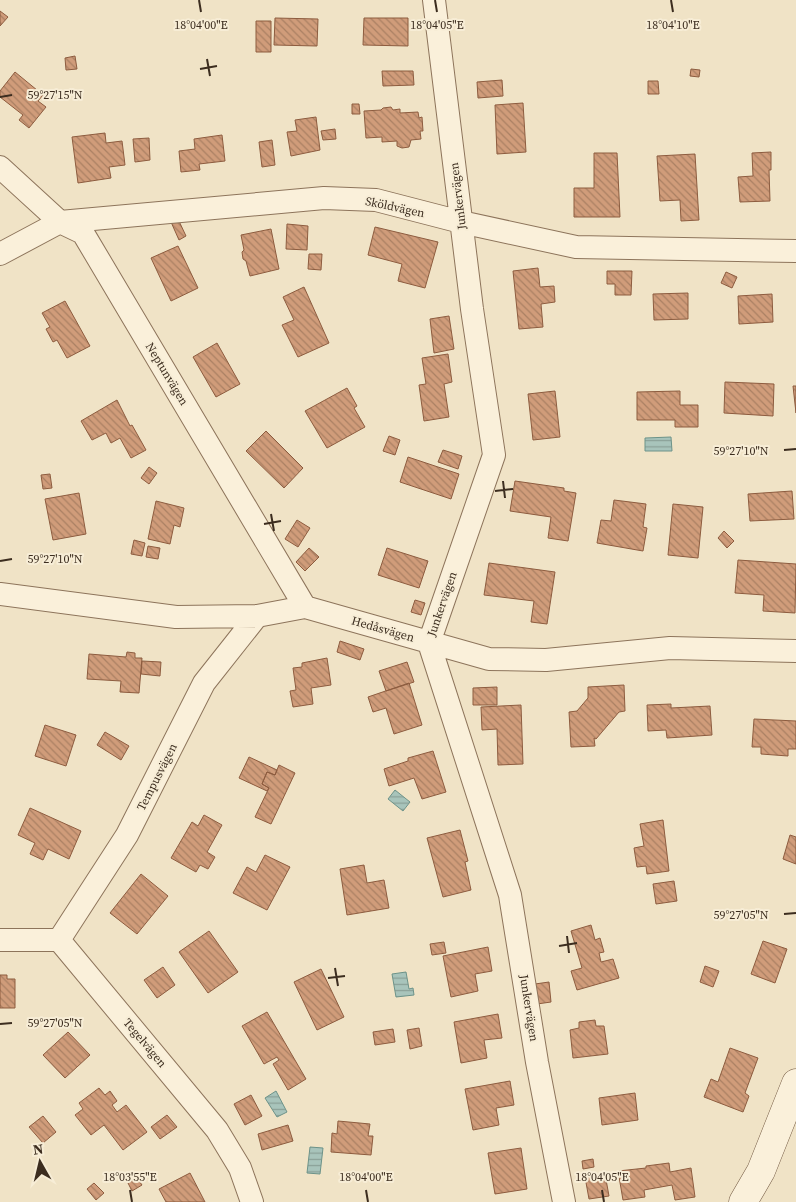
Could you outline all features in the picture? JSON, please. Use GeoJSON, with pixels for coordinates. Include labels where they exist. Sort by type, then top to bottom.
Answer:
{"type":"FeatureCollection","features":[{"type":"Feature","properties":{"kind":"main road"},"geometry":{"type":"LineString","coordinates":[[743,1202],[761,1171],[796,1082]]}},
{"type":"Feature","properties":{"kind":"street","name":"Junkervägen"},"geometry":{"type":"LineString","coordinates":[[434,0],[472,309],[494,455],[429,643],[510,895],[537,1062],[564,1202]]}},
{"type":"Feature","properties":{"kind":"street","name":"Neptunvägen"},"geometry":{"type":"LineString","coordinates":[[0,167],[60,222],[83,233],[305,607]]}},
{"type":"Feature","properties":{"kind":"street","name":"Sköldvägen"},"geometry":{"type":"LineString","coordinates":[[0,254],[60,222],[324,198],[376,200],[462,222],[576,247],[796,251]]}},
{"type":"Feature","properties":{"kind":"street","name":"Hedåsvägen"},"geometry":{"type":"LineString","coordinates":[[0,594],[176,617],[257,616],[305,607],[489,659],[546,660],[670,648],[796,651]]}},
{"type":"Feature","properties":{"kind":"street","name":"Tempusvägen"},"geometry":{"type":"LineString","coordinates":[[59,940],[127,835],[204,683],[257,616]]}},
{"type":"Feature","properties":{"kind":"street"},"geometry":{"type":"LineString","coordinates":[[0,940],[59,940]]}},
{"type":"Feature","properties":{"kind":"street","name":"Tegelvägen"},"geometry":{"type":"LineString","coordinates":[[59,940],[217,1130],[240,1168],[252,1202]]}},
{"type":"Feature","properties":{"kind":"water"},"geometry":{"type":"Polygon","coordinates":[[[671,437],[672,451],[645,451],[645,438],[671,437]]]}},
{"type":"Feature","properties":{"kind":"water"},"geometry":{"type":"Polygon","coordinates":[[[395,790],[410,802],[403,811],[388,799],[395,790]]]}},
{"type":"Feature","properties":{"kind":"water"},"geometry":{"type":"Polygon","coordinates":[[[406,972],[409,989],[413,988],[414,995],[396,997],[392,974],[406,972]]]}},
{"type":"Feature","properties":{"kind":"water"},"geometry":{"type":"Polygon","coordinates":[[[276,1091],[287,1112],[277,1117],[265,1098],[276,1091]]]}},
{"type":"Feature","properties":{"kind":"water"},"geometry":{"type":"Polygon","coordinates":[[[310,1147],[323,1148],[320,1174],[307,1173],[310,1147]]]}},
{"type":"Feature","properties":{"kind":"building"},"geometry":{"type":"Polygon","coordinates":[[[0,11],[8,17],[0,26],[0,11]]]}},
{"type":"Feature","properties":{"kind":"building"},"geometry":{"type":"Polygon","coordinates":[[[275,18],[318,19],[317,46],[274,45],[275,18]]]}},
{"type":"Feature","properties":{"kind":"building"},"geometry":{"type":"Polygon","coordinates":[[[364,18],[408,18],[408,46],[363,45],[364,18]]]}},
{"type":"Feature","properties":{"kind":"building"},"geometry":{"type":"Polygon","coordinates":[[[256,21],[271,21],[271,52],[256,52],[256,21]]]}},
{"type":"Feature","properties":{"kind":"building"},"geometry":{"type":"Polygon","coordinates":[[[75,56],[77,69],[66,70],[65,58],[75,56]]]}},
{"type":"Feature","properties":{"kind":"building"},"geometry":{"type":"Polygon","coordinates":[[[691,69],[700,70],[699,77],[690,76],[691,69]]]}},
{"type":"Feature","properties":{"kind":"building"},"geometry":{"type":"Polygon","coordinates":[[[382,71],[413,71],[414,85],[383,86],[382,71]]]}},
{"type":"Feature","properties":{"kind":"building"},"geometry":{"type":"Polygon","coordinates":[[[15,72],[43,95],[38,101],[46,107],[29,128],[19,120],[23,115],[0,97],[0,91],[15,72]]]}},
{"type":"Feature","properties":{"kind":"building"},"geometry":{"type":"Polygon","coordinates":[[[502,80],[503,96],[478,98],[477,82],[502,80]]]}},
{"type":"Feature","properties":{"kind":"building"},"geometry":{"type":"Polygon","coordinates":[[[648,81],[658,81],[659,94],[648,94],[648,81]]]}},
{"type":"Feature","properties":{"kind":"building"},"geometry":{"type":"Polygon","coordinates":[[[523,103],[526,152],[497,154],[495,105],[523,103]]]}},
{"type":"Feature","properties":{"kind":"building"},"geometry":{"type":"Polygon","coordinates":[[[352,104],[359,104],[360,114],[352,114],[352,104]]]}},
{"type":"Feature","properties":{"kind":"building"},"geometry":{"type":"Polygon","coordinates":[[[391,107],[393,110],[400,109],[400,113],[418,112],[419,118],[422,117],[423,131],[420,131],[421,139],[411,140],[409,147],[402,148],[397,146],[397,141],[382,142],[382,137],[366,138],[364,111],[381,110],[391,107]]]}},
{"type":"Feature","properties":{"kind":"building"},"geometry":{"type":"Polygon","coordinates":[[[316,117],[320,150],[291,156],[287,132],[297,131],[295,120],[316,117]]]}},
{"type":"Feature","properties":{"kind":"building"},"geometry":{"type":"Polygon","coordinates":[[[335,129],[336,139],[323,140],[321,131],[335,129]]]}},
{"type":"Feature","properties":{"kind":"building"},"geometry":{"type":"Polygon","coordinates":[[[105,133],[106,143],[122,141],[125,165],[109,167],[111,178],[78,183],[72,137],[105,133]]]}},
{"type":"Feature","properties":{"kind":"building"},"geometry":{"type":"Polygon","coordinates":[[[222,135],[225,161],[199,164],[200,170],[181,172],[179,151],[195,149],[194,139],[222,135]]]}},
{"type":"Feature","properties":{"kind":"building"},"geometry":{"type":"Polygon","coordinates":[[[149,138],[150,160],[135,162],[133,139],[149,138]]]}},
{"type":"Feature","properties":{"kind":"building"},"geometry":{"type":"Polygon","coordinates":[[[272,140],[275,165],[262,167],[259,142],[272,140]]]}},
{"type":"Feature","properties":{"kind":"building"},"geometry":{"type":"Polygon","coordinates":[[[771,152],[771,170],[769,170],[770,201],[740,202],[738,177],[753,176],[752,153],[771,152]]]}},
{"type":"Feature","properties":{"kind":"building"},"geometry":{"type":"Polygon","coordinates":[[[594,153],[617,153],[620,217],[574,217],[574,188],[594,188],[594,153]]]}},
{"type":"Feature","properties":{"kind":"building"},"geometry":{"type":"Polygon","coordinates":[[[695,154],[699,220],[681,221],[680,200],[660,201],[657,156],[695,154]]]}},
{"type":"Feature","properties":{"kind":"building"},"geometry":{"type":"Polygon","coordinates":[[[178,219],[186,236],[179,240],[171,222],[178,219]]]}},
{"type":"Feature","properties":{"kind":"building"},"geometry":{"type":"Polygon","coordinates":[[[287,224],[308,226],[307,250],[286,249],[287,224]]]}},
{"type":"Feature","properties":{"kind":"building"},"geometry":{"type":"Polygon","coordinates":[[[375,227],[438,242],[425,288],[398,281],[402,264],[368,255],[375,227]]]}},
{"type":"Feature","properties":{"kind":"building"},"geometry":{"type":"Polygon","coordinates":[[[271,229],[279,269],[250,276],[246,261],[243,259],[242,252],[244,250],[241,235],[271,229]]]}},
{"type":"Feature","properties":{"kind":"building"},"geometry":{"type":"Polygon","coordinates":[[[178,246],[198,288],[171,301],[151,258],[178,246]]]}},
{"type":"Feature","properties":{"kind":"building"},"geometry":{"type":"Polygon","coordinates":[[[309,254],[322,254],[321,270],[308,269],[309,254]]]}},
{"type":"Feature","properties":{"kind":"building"},"geometry":{"type":"Polygon","coordinates":[[[538,268],[540,287],[554,286],[555,302],[541,304],[543,327],[519,329],[513,271],[538,268]]]}},
{"type":"Feature","properties":{"kind":"building"},"geometry":{"type":"Polygon","coordinates":[[[607,271],[632,271],[631,295],[615,295],[615,284],[607,284],[607,271]]]}},
{"type":"Feature","properties":{"kind":"building"},"geometry":{"type":"Polygon","coordinates":[[[726,272],[737,277],[732,288],[721,283],[726,272]]]}},
{"type":"Feature","properties":{"kind":"building"},"geometry":{"type":"Polygon","coordinates":[[[304,287],[329,343],[298,357],[282,325],[294,320],[283,297],[304,287]]]}},
{"type":"Feature","properties":{"kind":"building"},"geometry":{"type":"Polygon","coordinates":[[[688,293],[688,319],[654,320],[653,294],[688,293]]]}},
{"type":"Feature","properties":{"kind":"building"},"geometry":{"type":"Polygon","coordinates":[[[772,294],[773,322],[739,324],[738,296],[772,294]]]}},
{"type":"Feature","properties":{"kind":"building"},"geometry":{"type":"Polygon","coordinates":[[[65,301],[90,346],[67,358],[57,340],[53,342],[46,329],[50,327],[42,313],[65,301]]]}},
{"type":"Feature","properties":{"kind":"building"},"geometry":{"type":"Polygon","coordinates":[[[449,316],[454,349],[434,353],[430,319],[449,316]]]}},
{"type":"Feature","properties":{"kind":"building"},"geometry":{"type":"Polygon","coordinates":[[[217,343],[240,384],[216,397],[193,357],[217,343]]]}},
{"type":"Feature","properties":{"kind":"building"},"geometry":{"type":"Polygon","coordinates":[[[448,354],[452,382],[444,384],[449,417],[424,421],[419,385],[426,384],[422,358],[448,354]]]}},
{"type":"Feature","properties":{"kind":"building"},"geometry":{"type":"Polygon","coordinates":[[[725,382],[774,384],[773,416],[724,413],[725,382]]]}},
{"type":"Feature","properties":{"kind":"building"},"geometry":{"type":"Polygon","coordinates":[[[793,386],[796,386],[796,413],[793,386]]]}},
{"type":"Feature","properties":{"kind":"building"},"geometry":{"type":"Polygon","coordinates":[[[347,388],[357,406],[354,408],[365,427],[327,448],[305,411],[347,388]]]}},
{"type":"Feature","properties":{"kind":"building"},"geometry":{"type":"Polygon","coordinates":[[[555,391],[560,437],[533,440],[528,394],[555,391]]]}},
{"type":"Feature","properties":{"kind":"building"},"geometry":{"type":"Polygon","coordinates":[[[680,391],[680,405],[698,405],[698,427],[675,427],[675,420],[637,420],[637,392],[680,391]]]}},
{"type":"Feature","properties":{"kind":"building"},"geometry":{"type":"Polygon","coordinates":[[[117,400],[130,426],[132,425],[146,450],[131,458],[120,438],[111,443],[106,433],[92,440],[81,421],[117,400]]]}},
{"type":"Feature","properties":{"kind":"building"},"geometry":{"type":"Polygon","coordinates":[[[266,431],[303,468],[284,488],[246,451],[266,431]]]}},
{"type":"Feature","properties":{"kind":"building"},"geometry":{"type":"Polygon","coordinates":[[[389,436],[400,440],[395,455],[383,451],[389,436]]]}},
{"type":"Feature","properties":{"kind":"building"},"geometry":{"type":"Polygon","coordinates":[[[443,450],[462,456],[458,469],[438,462],[443,450]]]}},
{"type":"Feature","properties":{"kind":"building"},"geometry":{"type":"Polygon","coordinates":[[[408,457],[459,474],[451,499],[400,482],[408,457]]]}},
{"type":"Feature","properties":{"kind":"building"},"geometry":{"type":"Polygon","coordinates":[[[149,467],[157,473],[149,484],[141,478],[149,467]]]}},
{"type":"Feature","properties":{"kind":"building"},"geometry":{"type":"Polygon","coordinates":[[[50,474],[52,488],[43,489],[41,475],[50,474]]]}},
{"type":"Feature","properties":{"kind":"building"},"geometry":{"type":"Polygon","coordinates":[[[515,481],[564,488],[564,491],[576,493],[568,541],[548,538],[551,517],[510,511],[515,481]]]}},
{"type":"Feature","properties":{"kind":"building"},"geometry":{"type":"Polygon","coordinates":[[[792,491],[794,519],[750,521],[748,494],[792,491]]]}},
{"type":"Feature","properties":{"kind":"building"},"geometry":{"type":"Polygon","coordinates":[[[79,493],[86,534],[53,540],[45,499],[79,493]]]}},
{"type":"Feature","properties":{"kind":"building"},"geometry":{"type":"Polygon","coordinates":[[[614,500],[646,504],[643,527],[647,528],[643,551],[597,543],[601,520],[611,521],[614,500]]]}},
{"type":"Feature","properties":{"kind":"building"},"geometry":{"type":"Polygon","coordinates":[[[156,501],[184,508],[180,527],[174,525],[170,544],[148,539],[156,501]]]}},
{"type":"Feature","properties":{"kind":"building"},"geometry":{"type":"Polygon","coordinates":[[[673,504],[703,507],[698,558],[668,555],[673,504]]]}},
{"type":"Feature","properties":{"kind":"building"},"geometry":{"type":"Polygon","coordinates":[[[297,520],[310,528],[298,547],[285,539],[297,520]]]}},
{"type":"Feature","properties":{"kind":"building"},"geometry":{"type":"Polygon","coordinates":[[[724,531],[734,541],[727,548],[718,538],[724,531]]]}},
{"type":"Feature","properties":{"kind":"building"},"geometry":{"type":"Polygon","coordinates":[[[134,540],[145,543],[142,556],[131,554],[134,540]]]}},
{"type":"Feature","properties":{"kind":"building"},"geometry":{"type":"Polygon","coordinates":[[[148,546],[160,548],[158,559],[146,557],[148,546]]]}},
{"type":"Feature","properties":{"kind":"building"},"geometry":{"type":"Polygon","coordinates":[[[309,548],[319,557],[305,571],[296,562],[309,548]]]}},
{"type":"Feature","properties":{"kind":"building"},"geometry":{"type":"Polygon","coordinates":[[[387,548],[428,561],[419,588],[378,575],[387,548]]]}},
{"type":"Feature","properties":{"kind":"building"},"geometry":{"type":"Polygon","coordinates":[[[738,560],[796,564],[795,613],[763,611],[764,595],[735,593],[738,560]]]}},
{"type":"Feature","properties":{"kind":"building"},"geometry":{"type":"Polygon","coordinates":[[[489,563],[555,572],[547,624],[531,622],[534,601],[484,595],[489,563]]]}},
{"type":"Feature","properties":{"kind":"building"},"geometry":{"type":"Polygon","coordinates":[[[415,600],[425,603],[421,615],[411,612],[415,600]]]}},
{"type":"Feature","properties":{"kind":"building"},"geometry":{"type":"Polygon","coordinates":[[[340,641],[364,649],[360,660],[337,652],[340,641]]]}},
{"type":"Feature","properties":{"kind":"building"},"geometry":{"type":"Polygon","coordinates":[[[127,652],[135,653],[135,658],[142,658],[139,693],[120,692],[121,681],[87,679],[89,654],[126,657],[127,652]]]}},
{"type":"Feature","properties":{"kind":"building"},"geometry":{"type":"Polygon","coordinates":[[[327,658],[331,685],[311,688],[313,704],[293,707],[290,691],[296,690],[293,668],[302,667],[302,663],[327,658]]]}},
{"type":"Feature","properties":{"kind":"building"},"geometry":{"type":"Polygon","coordinates":[[[142,661],[161,662],[160,676],[141,674],[142,661]]]}},
{"type":"Feature","properties":{"kind":"building"},"geometry":{"type":"Polygon","coordinates":[[[407,662],[414,682],[386,691],[379,671],[407,662]]]}},
{"type":"Feature","properties":{"kind":"building"},"geometry":{"type":"Polygon","coordinates":[[[409,683],[422,725],[394,734],[386,708],[373,712],[368,697],[409,683]]]}},
{"type":"Feature","properties":{"kind":"building"},"geometry":{"type":"Polygon","coordinates":[[[624,685],[625,711],[619,712],[596,739],[594,738],[595,746],[571,747],[569,712],[577,711],[588,698],[588,687],[624,685]]]}},
{"type":"Feature","properties":{"kind":"building"},"geometry":{"type":"Polygon","coordinates":[[[497,687],[497,705],[473,705],[473,688],[497,687]]]}},
{"type":"Feature","properties":{"kind":"building"},"geometry":{"type":"Polygon","coordinates":[[[671,704],[671,708],[710,706],[712,735],[667,738],[666,730],[648,731],[647,705],[671,704]]]}},
{"type":"Feature","properties":{"kind":"building"},"geometry":{"type":"Polygon","coordinates":[[[521,705],[523,764],[498,765],[497,729],[482,730],[481,707],[521,705]]]}},
{"type":"Feature","properties":{"kind":"building"},"geometry":{"type":"Polygon","coordinates":[[[754,719],[796,721],[796,749],[788,749],[788,756],[761,754],[761,747],[752,747],[754,719]]]}},
{"type":"Feature","properties":{"kind":"building"},"geometry":{"type":"Polygon","coordinates":[[[45,725],[76,735],[66,766],[35,756],[45,725]]]}},
{"type":"Feature","properties":{"kind":"building"},"geometry":{"type":"Polygon","coordinates":[[[105,732],[129,746],[121,760],[97,745],[105,732]]]}},
{"type":"Feature","properties":{"kind":"building"},"geometry":{"type":"Polygon","coordinates":[[[433,751],[446,792],[422,799],[414,778],[389,786],[384,769],[408,761],[408,758],[433,751]]]}},
{"type":"Feature","properties":{"kind":"building"},"geometry":{"type":"Polygon","coordinates":[[[249,757],[277,770],[275,775],[267,772],[262,784],[269,788],[267,791],[239,778],[249,757]]]}},
{"type":"Feature","properties":{"kind":"building"},"geometry":{"type":"Polygon","coordinates":[[[279,765],[295,773],[271,824],[255,817],[269,788],[262,784],[267,772],[275,775],[279,765]]]}},
{"type":"Feature","properties":{"kind":"building"},"geometry":{"type":"Polygon","coordinates":[[[30,808],[81,831],[69,859],[48,849],[43,860],[30,854],[35,843],[18,835],[30,808]]]}},
{"type":"Feature","properties":{"kind":"building"},"geometry":{"type":"Polygon","coordinates":[[[204,815],[222,825],[207,852],[215,857],[208,869],[200,865],[196,872],[171,858],[192,822],[198,826],[204,815]]]}},
{"type":"Feature","properties":{"kind":"building"},"geometry":{"type":"Polygon","coordinates":[[[663,820],[669,871],[647,874],[646,866],[637,867],[634,848],[644,846],[640,824],[663,820]]]}},
{"type":"Feature","properties":{"kind":"building"},"geometry":{"type":"Polygon","coordinates":[[[460,830],[468,861],[465,862],[471,890],[443,897],[427,838],[460,830]]]}},
{"type":"Feature","properties":{"kind":"building"},"geometry":{"type":"Polygon","coordinates":[[[790,835],[796,837],[796,864],[783,859],[790,835]]]}},
{"type":"Feature","properties":{"kind":"building"},"geometry":{"type":"Polygon","coordinates":[[[265,855],[290,867],[267,910],[233,893],[247,867],[256,872],[265,855]]]}},
{"type":"Feature","properties":{"kind":"building"},"geometry":{"type":"Polygon","coordinates":[[[364,865],[367,883],[384,880],[389,908],[347,915],[340,869],[364,865]]]}},
{"type":"Feature","properties":{"kind":"building"},"geometry":{"type":"Polygon","coordinates":[[[141,874],[168,896],[137,934],[110,913],[141,874]]]}},
{"type":"Feature","properties":{"kind":"building"},"geometry":{"type":"Polygon","coordinates":[[[674,881],[677,901],[656,904],[653,884],[674,881]]]}},
{"type":"Feature","properties":{"kind":"building"},"geometry":{"type":"Polygon","coordinates":[[[591,925],[595,940],[600,938],[604,952],[599,953],[601,962],[613,959],[619,978],[577,990],[571,971],[582,968],[571,931],[591,925]]]}},
{"type":"Feature","properties":{"kind":"building"},"geometry":{"type":"Polygon","coordinates":[[[209,931],[238,972],[208,993],[179,952],[209,931]]]}},
{"type":"Feature","properties":{"kind":"building"},"geometry":{"type":"Polygon","coordinates":[[[763,941],[787,949],[775,983],[751,974],[763,941]]]}},
{"type":"Feature","properties":{"kind":"building"},"geometry":{"type":"Polygon","coordinates":[[[444,942],[446,953],[432,955],[430,944],[444,942]]]}},
{"type":"Feature","properties":{"kind":"building"},"geometry":{"type":"Polygon","coordinates":[[[488,947],[492,971],[475,974],[478,991],[451,997],[443,956],[488,947]]]}},
{"type":"Feature","properties":{"kind":"building"},"geometry":{"type":"Polygon","coordinates":[[[705,966],[719,971],[713,987],[700,982],[705,966]]]}},
{"type":"Feature","properties":{"kind":"building"},"geometry":{"type":"Polygon","coordinates":[[[163,967],[175,985],[157,998],[144,980],[163,967]]]}},
{"type":"Feature","properties":{"kind":"building"},"geometry":{"type":"Polygon","coordinates":[[[321,969],[344,1017],[317,1030],[294,982],[321,969]]]}},
{"type":"Feature","properties":{"kind":"building"},"geometry":{"type":"Polygon","coordinates":[[[0,975],[7,975],[7,979],[15,979],[15,1008],[0,1008],[0,975]]]}},
{"type":"Feature","properties":{"kind":"building"},"geometry":{"type":"Polygon","coordinates":[[[549,982],[551,1002],[537,1004],[535,984],[549,982]]]}},
{"type":"Feature","properties":{"kind":"building"},"geometry":{"type":"Polygon","coordinates":[[[267,1012],[306,1079],[288,1090],[273,1064],[279,1060],[277,1057],[264,1064],[242,1026],[267,1012]]]}},
{"type":"Feature","properties":{"kind":"building"},"geometry":{"type":"Polygon","coordinates":[[[498,1014],[502,1038],[484,1040],[487,1058],[461,1063],[454,1022],[498,1014]]]}},
{"type":"Feature","properties":{"kind":"building"},"geometry":{"type":"Polygon","coordinates":[[[595,1020],[596,1026],[604,1026],[608,1054],[573,1058],[570,1030],[579,1028],[579,1022],[595,1020]]]}},
{"type":"Feature","properties":{"kind":"building"},"geometry":{"type":"Polygon","coordinates":[[[419,1028],[422,1046],[410,1049],[407,1030],[419,1028]]]}},
{"type":"Feature","properties":{"kind":"building"},"geometry":{"type":"Polygon","coordinates":[[[393,1029],[395,1042],[375,1045],[373,1032],[393,1029]]]}},
{"type":"Feature","properties":{"kind":"building"},"geometry":{"type":"Polygon","coordinates":[[[68,1032],[90,1055],[65,1078],[43,1055],[68,1032]]]}},
{"type":"Feature","properties":{"kind":"building"},"geometry":{"type":"Polygon","coordinates":[[[730,1048],[758,1058],[745,1093],[749,1096],[743,1112],[704,1097],[711,1079],[718,1082],[730,1048]]]}},
{"type":"Feature","properties":{"kind":"building"},"geometry":{"type":"Polygon","coordinates":[[[510,1081],[514,1105],[496,1108],[499,1125],[473,1130],[465,1089],[510,1081]]]}},
{"type":"Feature","properties":{"kind":"building"},"geometry":{"type":"Polygon","coordinates":[[[99,1088],[105,1095],[110,1091],[117,1101],[112,1105],[117,1112],[126,1105],[147,1132],[123,1150],[104,1125],[91,1135],[75,1115],[83,1109],[79,1103],[99,1088]]]}},
{"type":"Feature","properties":{"kind":"building"},"geometry":{"type":"Polygon","coordinates":[[[635,1093],[638,1120],[602,1125],[599,1098],[635,1093]]]}},
{"type":"Feature","properties":{"kind":"building"},"geometry":{"type":"Polygon","coordinates":[[[251,1095],[262,1116],[245,1125],[234,1104],[251,1095]]]}},
{"type":"Feature","properties":{"kind":"building"},"geometry":{"type":"Polygon","coordinates":[[[167,1115],[177,1127],[160,1139],[151,1127],[167,1115]]]}},
{"type":"Feature","properties":{"kind":"building"},"geometry":{"type":"Polygon","coordinates":[[[43,1116],[56,1132],[43,1143],[29,1127],[43,1116]]]}},
{"type":"Feature","properties":{"kind":"building"},"geometry":{"type":"Polygon","coordinates":[[[338,1121],[370,1124],[368,1136],[373,1136],[371,1155],[331,1152],[332,1133],[337,1134],[338,1121]]]}},
{"type":"Feature","properties":{"kind":"building"},"geometry":{"type":"Polygon","coordinates":[[[288,1125],[293,1141],[262,1150],[258,1134],[288,1125]]]}},
{"type":"Feature","properties":{"kind":"building"},"geometry":{"type":"Polygon","coordinates":[[[521,1148],[527,1189],[495,1194],[488,1153],[521,1148]]]}},
{"type":"Feature","properties":{"kind":"building"},"geometry":{"type":"Polygon","coordinates":[[[593,1159],[594,1167],[583,1169],[582,1161],[593,1159]]]}},
{"type":"Feature","properties":{"kind":"building"},"geometry":{"type":"Polygon","coordinates":[[[669,1163],[670,1172],[691,1168],[695,1197],[675,1200],[672,1185],[644,1190],[645,1197],[623,1200],[618,1171],[669,1163]]]}},
{"type":"Feature","properties":{"kind":"building"},"geometry":{"type":"Polygon","coordinates":[[[190,1173],[205,1202],[166,1202],[159,1189],[190,1173]]]}},
{"type":"Feature","properties":{"kind":"building"},"geometry":{"type":"Polygon","coordinates":[[[605,1174],[609,1196],[589,1199],[585,1177],[605,1174]]]}},
{"type":"Feature","properties":{"kind":"building"},"geometry":{"type":"Polygon","coordinates":[[[137,1178],[142,1185],[132,1191],[128,1183],[137,1178]]]}},
{"type":"Feature","properties":{"kind":"building"},"geometry":{"type":"Polygon","coordinates":[[[94,1183],[104,1193],[96,1200],[87,1189],[94,1183]]]}}]}
